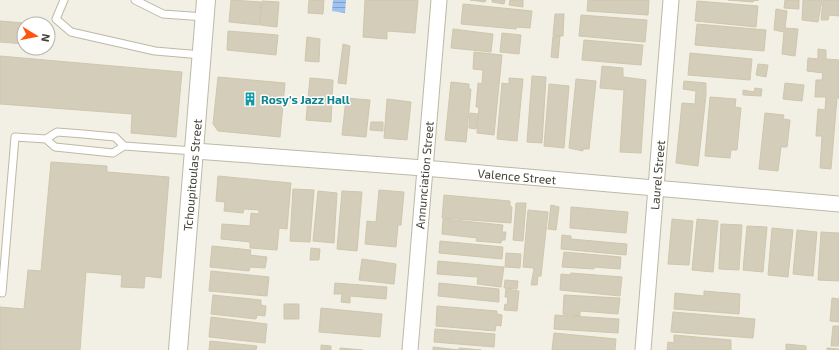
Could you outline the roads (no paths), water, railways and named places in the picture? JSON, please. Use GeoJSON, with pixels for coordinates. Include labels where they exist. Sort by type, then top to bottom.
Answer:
{"type":"FeatureCollection","features":[{"type":"Feature","properties":{"kind":"street","name":"Annunciation Street"},"geometry":{"type":"LineString","coordinates":[[410,350],[439,0]]}},
{"type":"Feature","properties":{"kind":"street","name":"Laurel Street"},"geometry":{"type":"LineString","coordinates":[[643,350],[672,0]]}},
{"type":"Feature","properties":{"kind":"street","name":"Tchoupitoulas Street"},"geometry":{"type":"LineString","coordinates":[[178,350],[195,151],[205,9]]}},
{"type":"Feature","properties":{"kind":"street","name":"Valence Street"},"geometry":{"type":"LineString","coordinates":[[195,151],[656,187],[839,204]]}},
{"type":"Feature","properties":{"kind":"lane"},"geometry":{"type":"LineString","coordinates":[[64,0],[56,19],[71,32],[155,50],[202,55]]}},
{"type":"Feature","properties":{"kind":"lane"},"geometry":{"type":"LineString","coordinates":[[135,0],[163,14],[205,9]]}},
{"type":"Feature","properties":{"kind":"lane"},"geometry":{"type":"LineString","coordinates":[[2,293],[15,137],[46,139],[57,132],[76,133],[115,137],[124,146]]}},
{"type":"Feature","properties":{"kind":"lane"},"geometry":{"type":"LineString","coordinates":[[46,139],[55,147],[113,153],[124,146],[195,151]]}},
{"type":"Feature","properties":{"kind":"water"},"geometry":{"type":"Polygon","coordinates":[[[333,0],[346,0],[345,13],[332,11],[333,0]]]}},
{"type":"Feature","properties":{"kind":"place","name":"Rosy's Jazz Hall"},"geometry":{"type":"Point","coordinates":[250,99]}}]}
